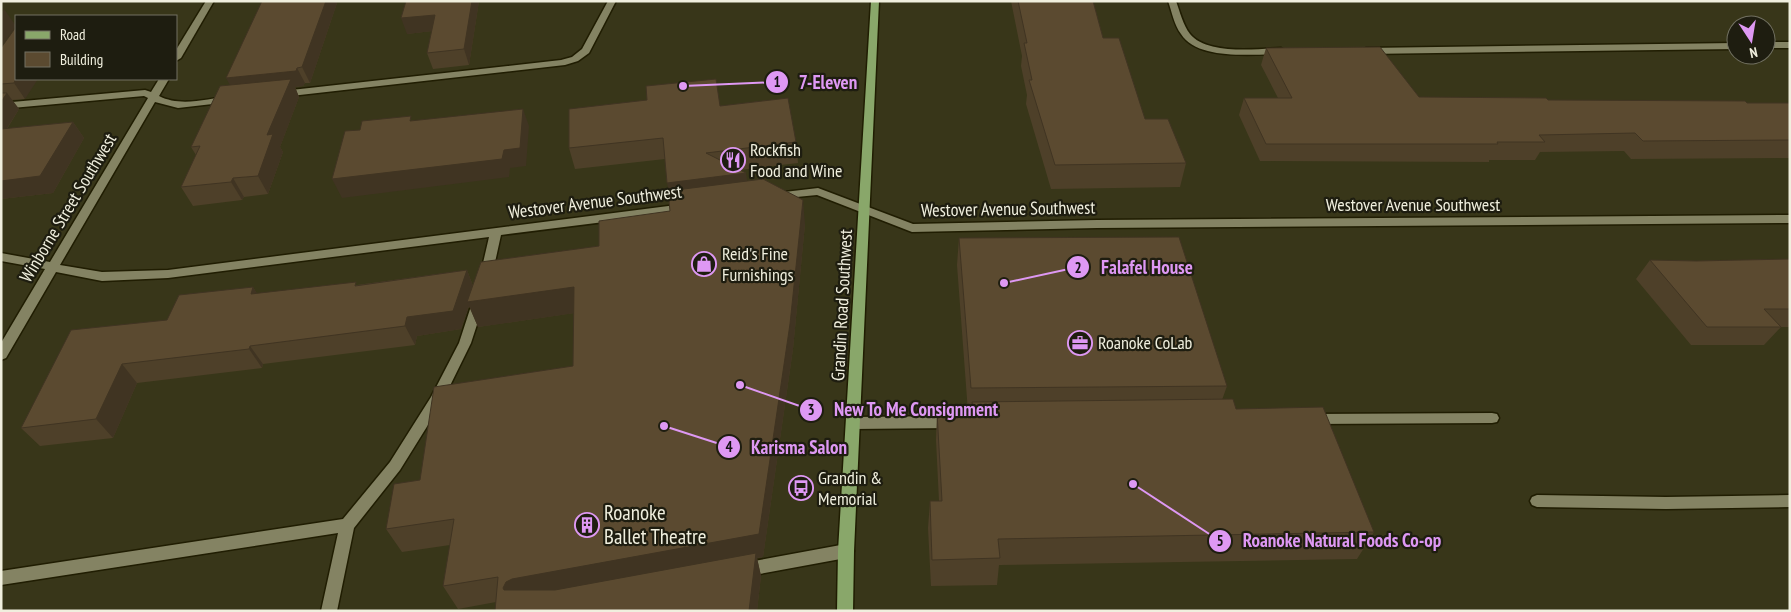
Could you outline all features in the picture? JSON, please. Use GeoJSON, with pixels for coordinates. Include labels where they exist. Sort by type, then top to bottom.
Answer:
{"type":"FeatureCollection","features":[{"type":"Feature","properties":{"kind":"main road","name":"Grandin Road Southwest"},"geometry":{"type":"LineString","coordinates":[[845,611],[846,551],[875,1]]}},
{"type":"Feature","properties":{"kind":"street"},"geometry":{"type":"LineString","coordinates":[[178,55],[210,1]]}},
{"type":"Feature","properties":{"kind":"street"},"geometry":{"type":"LineString","coordinates":[[275,95],[562,63],[575,59],[586,51],[612,1]]}},
{"type":"Feature","properties":{"kind":"street"},"geometry":{"type":"LineString","coordinates":[[1172,1],[1185,34],[1190,40],[1202,46],[1218,50],[1294,51]]}},
{"type":"Feature","properties":{"kind":"street"},"geometry":{"type":"LineString","coordinates":[[1776,45],[1790,45]]}},
{"type":"Feature","properties":{"kind":"street"},"geometry":{"type":"LineString","coordinates":[[1352,51],[1726,46]]}},
{"type":"Feature","properties":{"kind":"street","name":"Winborne Street Southwest"},"geometry":{"type":"LineString","coordinates":[[1,355],[163,80]]}},
{"type":"Feature","properties":{"kind":"street"},"geometry":{"type":"LineString","coordinates":[[1,106],[123,93],[145,93],[163,102],[178,105],[236,99]]}},
{"type":"Feature","properties":{"kind":"street","name":"Westover Avenue Southwest"},"geometry":{"type":"LineString","coordinates":[[768,197],[818,191],[912,228],[1097,224],[1790,219]]}},
{"type":"Feature","properties":{"kind":"street","name":"Westover Avenue Southwest"},"geometry":{"type":"LineString","coordinates":[[1,257],[20,258],[52,268],[82,274],[114,277],[168,274],[699,206]]}},
{"type":"Feature","properties":{"kind":"street"},"geometry":{"type":"LineString","coordinates":[[329,611],[346,525],[395,466],[436,400],[461,351],[490,265],[496,232]]}},
{"type":"Feature","properties":{"kind":"street"},"geometry":{"type":"LineString","coordinates":[[1294,420],[1492,418]]}},
{"type":"Feature","properties":{"kind":"street"},"geometry":{"type":"LineString","coordinates":[[853,423],[966,422]]}},
{"type":"Feature","properties":{"kind":"street"},"geometry":{"type":"LineString","coordinates":[[1537,501],[1666,503],[1790,500]]}},
{"type":"Feature","properties":{"kind":"street"},"geometry":{"type":"LineString","coordinates":[[1,578],[346,525]]}},
{"type":"Feature","properties":{"kind":"street"},"geometry":{"type":"LineString","coordinates":[[729,573],[846,551]]}},
{"type":"Feature","properties":{"kind":"building"},"geometry":{"type":"Polygon","coordinates":[[[262,1],[326,1],[302,67],[297,68],[296,71],[226,78],[262,1]]]}},
{"type":"Feature","properties":{"kind":"building"},"geometry":{"type":"Polygon","coordinates":[[[406,1],[472,1],[464,49],[427,53],[435,15],[401,18],[406,1]]]}},
{"type":"Feature","properties":{"kind":"building"},"geometry":{"type":"Polygon","coordinates":[[[1018,1],[1093,1],[1103,38],[1119,38],[1145,119],[1168,119],[1186,163],[1055,165],[1029,80],[1032,80],[1024,43],[1027,43],[1018,1]]]}},
{"type":"Feature","properties":{"kind":"building"},"geometry":{"type":"Polygon","coordinates":[[[15,28],[14,83],[1,84],[1,48],[15,28]]]}},
{"type":"Feature","properties":{"kind":"building"},"geometry":{"type":"Polygon","coordinates":[[[1380,47],[1419,97],[1790,103],[1790,140],[1643,141],[1635,133],[1539,135],[1545,142],[1497,142],[1498,144],[1266,144],[1244,98],[1292,98],[1266,48],[1380,47]]]}},
{"type":"Feature","properties":{"kind":"building"},"geometry":{"type":"Polygon","coordinates":[[[291,79],[267,135],[273,134],[258,176],[233,178],[231,182],[181,187],[200,146],[191,147],[220,86],[291,79]]]}},
{"type":"Feature","properties":{"kind":"building"},"geometry":{"type":"Polygon","coordinates":[[[716,79],[720,106],[788,98],[796,142],[706,153],[746,173],[667,183],[663,138],[569,148],[569,109],[647,100],[646,86],[716,79]]]}},
{"type":"Feature","properties":{"kind":"building"},"geometry":{"type":"Polygon","coordinates":[[[1,93],[7,93],[1,102],[1,93]]]}},
{"type":"Feature","properties":{"kind":"building"},"geometry":{"type":"Polygon","coordinates":[[[523,109],[520,148],[504,150],[502,159],[332,179],[345,131],[360,130],[362,121],[411,116],[410,121],[523,109]]]}},
{"type":"Feature","properties":{"kind":"building"},"geometry":{"type":"Polygon","coordinates":[[[73,122],[40,176],[1,181],[1,129],[73,122]]]}},
{"type":"Feature","properties":{"kind":"building"},"geometry":{"type":"Polygon","coordinates":[[[763,179],[803,200],[790,324],[759,534],[512,579],[506,582],[503,588],[504,590],[555,590],[756,553],[749,611],[495,611],[498,577],[443,586],[454,519],[386,529],[394,484],[420,480],[434,387],[573,366],[574,287],[467,302],[481,262],[599,246],[599,221],[670,211],[668,191],[763,179]]]}},
{"type":"Feature","properties":{"kind":"building","name":"Roanoke CoLab"},"geometry":{"type":"Polygon","coordinates":[[[1179,237],[1227,386],[971,388],[959,238],[1179,237]]]}},
{"type":"Feature","properties":{"kind":"building"},"geometry":{"type":"Polygon","coordinates":[[[1790,259],[1790,309],[1764,309],[1781,327],[1707,327],[1650,260],[1696,261],[1790,259]]]}},
{"type":"Feature","properties":{"kind":"building"},"geometry":{"type":"Polygon","coordinates":[[[467,270],[453,311],[407,317],[405,326],[250,346],[249,349],[122,364],[96,419],[21,428],[71,330],[167,320],[179,295],[253,287],[251,294],[356,282],[355,286],[467,270]]]}},
{"type":"Feature","properties":{"kind":"building"},"geometry":{"type":"Polygon","coordinates":[[[1233,399],[1236,409],[1323,407],[1374,532],[998,539],[1000,558],[932,560],[930,501],[942,501],[937,412],[973,412],[972,402],[1233,399]]]}},
{"type":"Feature","properties":{"kind":"place","name":"7-Eleven"},"geometry":{"type":"Point","coordinates":[683,86]}},
{"type":"Feature","properties":{"kind":"place","name":"Rockfish Food and Wine"},"geometry":{"type":"Point","coordinates":[733,160]}},
{"type":"Feature","properties":{"kind":"place","name":"Reid's Fine Furnishings"},"geometry":{"type":"Point","coordinates":[704,264]}},
{"type":"Feature","properties":{"kind":"place","name":"Falafel House"},"geometry":{"type":"Point","coordinates":[1004,283]}},
{"type":"Feature","properties":{"kind":"place","name":"Roanoke CoLab"},"geometry":{"type":"Point","coordinates":[1080,343]}},
{"type":"Feature","properties":{"kind":"place","name":"New To Me Consignment"},"geometry":{"type":"Point","coordinates":[740,385]}},
{"type":"Feature","properties":{"kind":"place","name":"Karisma Salon"},"geometry":{"type":"Point","coordinates":[664,426]}},
{"type":"Feature","properties":{"kind":"place","name":"Roanoke Natural Foods Co-op"},"geometry":{"type":"Point","coordinates":[1133,484]}},
{"type":"Feature","properties":{"kind":"place","name":"Grandin & Memorial"},"geometry":{"type":"Point","coordinates":[801,488]}},
{"type":"Feature","properties":{"kind":"place","name":"Roanoke Ballet Theatre"},"geometry":{"type":"Point","coordinates":[587,525]}}]}
